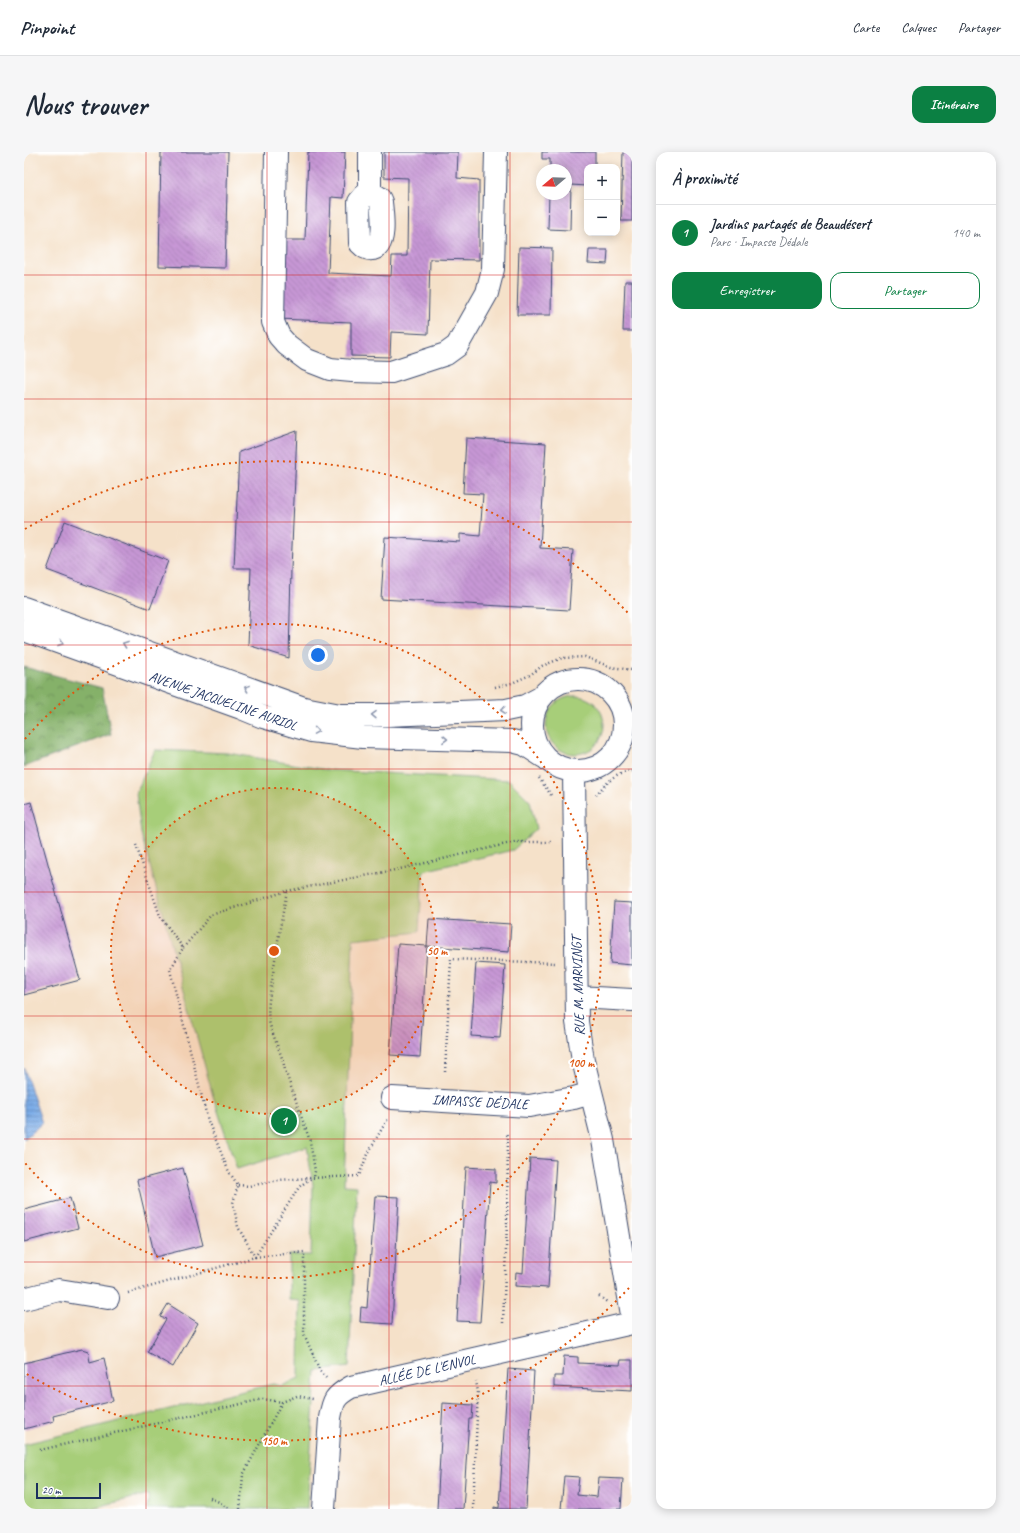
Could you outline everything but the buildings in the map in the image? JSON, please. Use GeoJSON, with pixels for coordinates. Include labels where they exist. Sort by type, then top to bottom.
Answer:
{"type":"FeatureCollection","features":[{"type":"Feature","properties":{"kind":"street"},"geometry":{"type":"LineString","coordinates":[[276,152],[273,322],[279,336],[287,345],[307,360],[330,369],[352,372],[391,372],[446,354],[457,346],[487,293],[493,269],[496,152]]}},
{"type":"Feature","properties":{"kind":"street"},"geometry":{"type":"LineString","coordinates":[[370,152],[370,194]]}},
{"type":"Feature","properties":{"kind":"street","name":"AVENUE JACQUELINE AURIOL"},"geometry":{"type":"LineString","coordinates":[[24,608],[304,708],[340,715],[388,715],[506,710],[525,706],[540,698]]}},
{"type":"Feature","properties":{"kind":"street","name":"AVENUE JACQUELINE AURIOL"},"geometry":{"type":"LineString","coordinates":[[24,630],[263,717],[311,731],[362,737],[512,741],[524,744],[544,757]]}},
{"type":"Feature","properties":{"kind":"street"},"geometry":{"type":"LineString","coordinates":[[608,760],[617,750],[622,738],[624,725],[622,712],[608,691],[599,684],[588,680],[577,679],[563,681],[550,688],[540,698],[534,710],[532,722],[532,735],[544,757],[563,769],[574,771],[586,770],[598,766],[608,760],[627,754],[632,755]]}},
{"type":"Feature","properties":{"kind":"street"},"geometry":{"type":"LineString","coordinates":[[608,691],[623,695],[632,695]]}},
{"type":"Feature","properties":{"kind":"street","name":"RUE M. MARVINGT"},"geometry":{"type":"LineString","coordinates":[[574,771],[577,1022],[583,1060],[603,1140],[632,1315]]}},
{"type":"Feature","properties":{"kind":"street"},"geometry":{"type":"LineString","coordinates":[[577,997],[632,1000]]}},
{"type":"Feature","properties":{"kind":"street","name":"IMPASSE DÉDALE"},"geometry":{"type":"LineString","coordinates":[[392,1098],[529,1106],[574,1098],[591,1093]]}},
{"type":"Feature","properties":{"kind":"street"},"geometry":{"type":"LineString","coordinates":[[24,1299],[59,1290],[108,1298]]}},
{"type":"Feature","properties":{"kind":"street","name":"ALLÉE DE L'ENVOL"},"geometry":{"type":"LineString","coordinates":[[324,1509],[330,1418],[332,1403],[339,1394],[351,1387],[632,1323]]}},
{"type":"Feature","properties":{"kind":"path"},"geometry":{"type":"LineString","coordinates":[[492,688],[512,683],[530,675],[542,666],[562,658],[586,657],[611,667],[632,670]]}},
{"type":"Feature","properties":{"kind":"path"},"geometry":{"type":"LineString","coordinates":[[392,1098],[390,1116],[364,1161],[359,1176],[279,1180],[248,1186],[238,1185],[229,1172],[208,1121],[170,970],[183,948],[211,915],[287,891],[400,869],[515,842],[555,842]]}},
{"type":"Feature","properties":{"kind":"path"},"geometry":{"type":"LineString","coordinates":[[136,845],[160,916],[183,948]]}},
{"type":"Feature","properties":{"kind":"path"},"geometry":{"type":"LineString","coordinates":[[287,891],[270,993],[269,1019],[310,1142],[314,1170],[313,1178]]}},
{"type":"Feature","properties":{"kind":"path"},"geometry":{"type":"LineString","coordinates":[[445,1072],[451,959],[557,963]]}},
{"type":"Feature","properties":{"kind":"path"},"geometry":{"type":"LineString","coordinates":[[503,1323],[508,1144],[508,1136],[505,1133]]}},
{"type":"Feature","properties":{"kind":"path"},"geometry":{"type":"LineString","coordinates":[[255,1257],[299,1187],[313,1178]]}},
{"type":"Feature","properties":{"kind":"path"},"geometry":{"type":"LineString","coordinates":[[238,1185],[233,1203],[238,1227],[255,1257]]}},
{"type":"Feature","properties":{"kind":"path"},"geometry":{"type":"LineString","coordinates":[[108,1298],[255,1257],[304,1252],[304,1334],[320,1371],[328,1380]]}},
{"type":"Feature","properties":{"kind":"path"},"geometry":{"type":"LineString","coordinates":[[473,1509],[478,1392],[475,1380]]}},
{"type":"Feature","properties":{"kind":"path"},"geometry":{"type":"LineString","coordinates":[[40,1450],[264,1399],[282,1402],[297,1396],[317,1400]]}},
{"type":"Feature","properties":{"kind":"path"},"geometry":{"type":"LineString","coordinates":[[240,1509],[243,1475],[282,1402]]}},
{"type":"Feature","properties":{"kind":"path"},"geometry":{"type":"LineString","coordinates":[[210,1498],[229,1509]]}},
{"type":"Feature","properties":{"kind":"green space"},"geometry":{"type":"Polygon","coordinates":[[[24,667],[102,688],[111,734],[24,767],[24,667]]]}},
{"type":"Feature","properties":{"kind":"green space"},"geometry":{"type":"Polygon","coordinates":[[[569,696],[581,696],[596,704],[604,719],[604,731],[596,746],[581,754],[569,754],[554,746],[546,731],[546,719],[554,704],[569,696]]]}},
{"type":"Feature","properties":{"kind":"green space"},"geometry":{"type":"Polygon","coordinates":[[[155,750],[228,753],[328,770],[509,780],[530,801],[536,829],[513,850],[423,871],[419,932],[353,939],[344,1185],[357,1186],[349,1367],[316,1371],[307,1509],[147,1509],[149,1494],[88,1509],[24,1509],[24,1444],[273,1384],[282,1386],[299,1378],[300,1301],[289,1300],[289,1255],[311,1255],[313,1185],[307,1147],[237,1169],[213,1096],[141,833],[136,793],[155,750]]]}},
{"type":"Feature","properties":{"kind":"water"},"geometry":{"type":"Polygon","coordinates":[[[24,1068],[42,1123],[24,1139],[24,1068]]]}},
{"type":"Feature","properties":{"kind":"place","name":"Jardins partagés de Beaudésert"},"geometry":{"type":"Point","coordinates":[284,1121]}}]}
